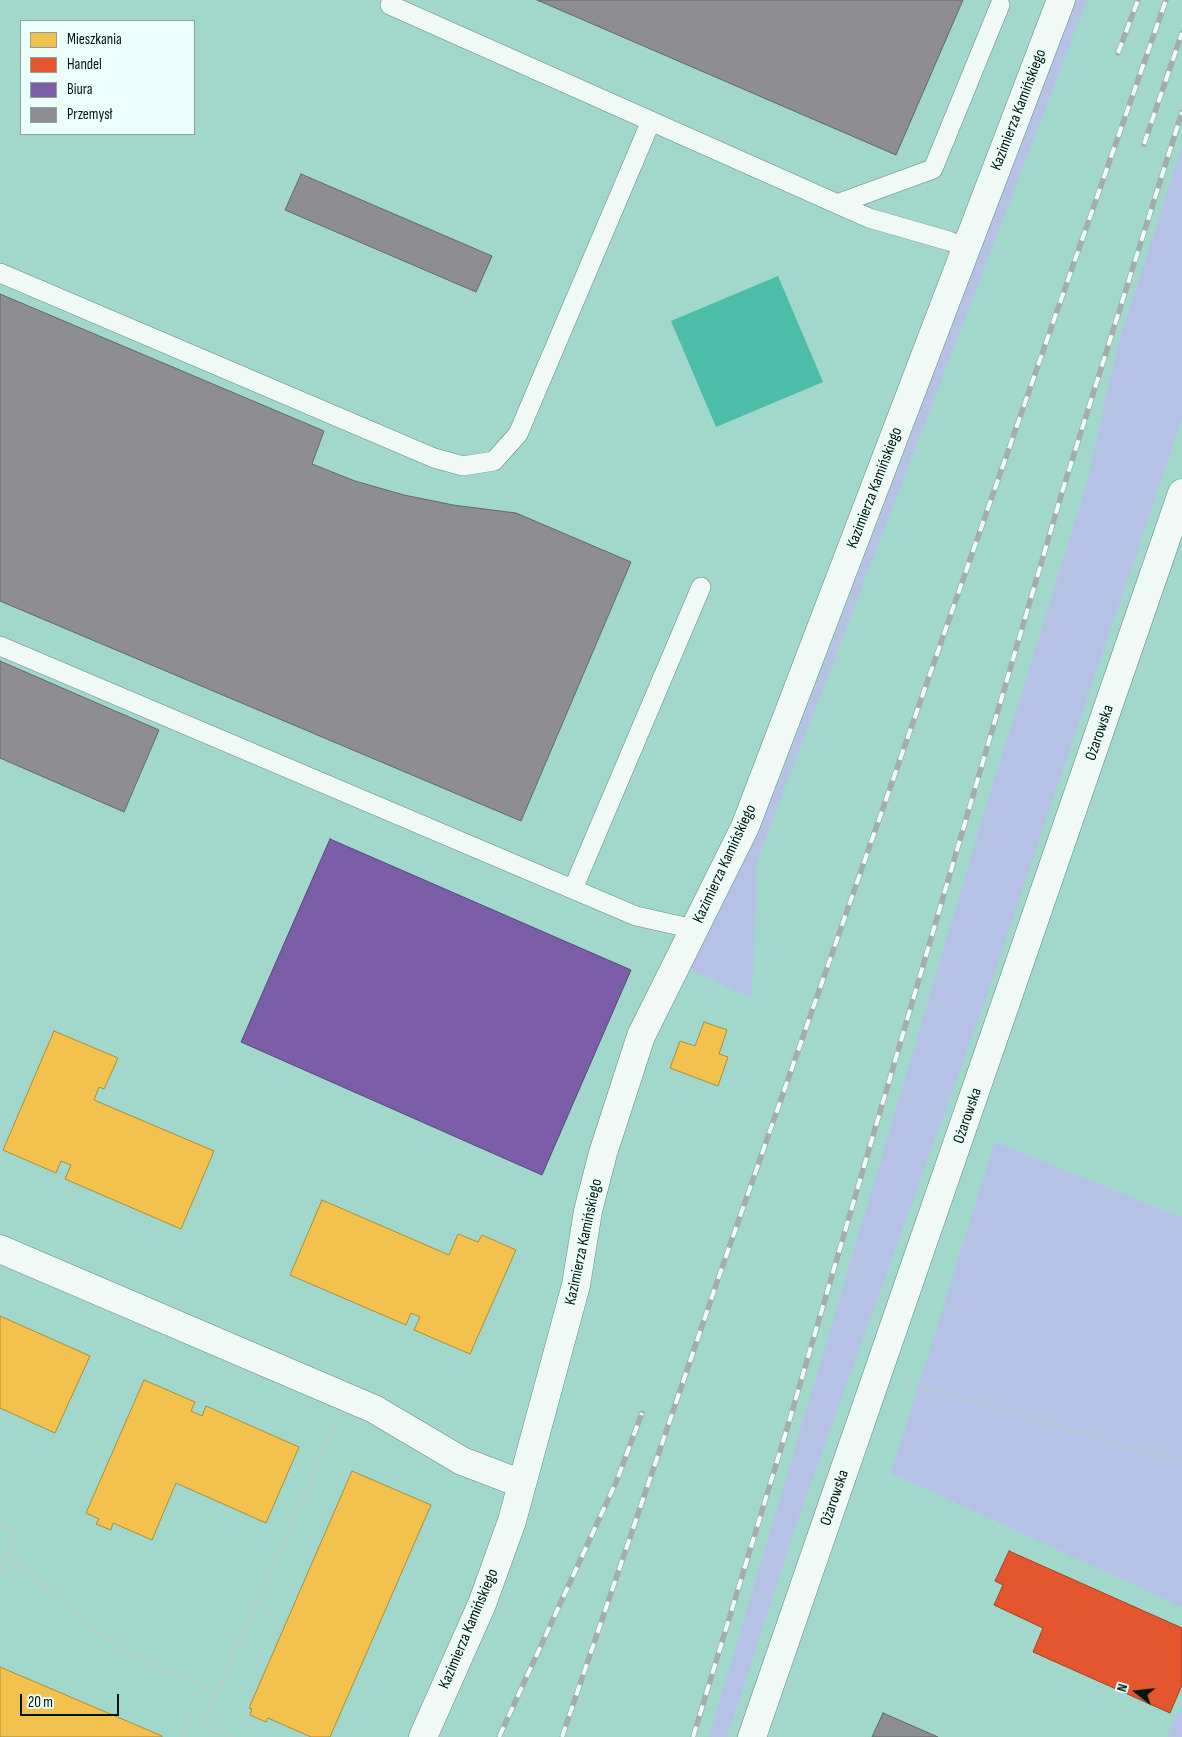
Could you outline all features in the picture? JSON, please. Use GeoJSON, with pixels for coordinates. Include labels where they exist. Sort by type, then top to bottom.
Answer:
{"type":"FeatureCollection","features":[{"type":"Feature","properties":{"kind":"street","name":"Kazimierza Kamińskiego"},"geometry":{"type":"LineString","coordinates":[[423,1737],[482,1604],[512,1521],[576,1285],[588,1211],[603,1153],[641,1036],[745,826],[968,248],[1061,0]]}},
{"type":"Feature","properties":{"kind":"street","name":"Ożarowska"},"geometry":{"type":"LineString","coordinates":[[752,1737],[1182,494]]}},
{"type":"Feature","properties":{"kind":"street"},"geometry":{"type":"LineString","coordinates":[[0,1249],[374,1409],[462,1461],[522,1484]]}},
{"type":"Feature","properties":{"kind":"lane"},"geometry":{"type":"LineString","coordinates":[[392,0],[390,5],[869,218],[968,248]]}},
{"type":"Feature","properties":{"kind":"lane"},"geometry":{"type":"LineString","coordinates":[[837,204],[933,169],[1000,5]]}},
{"type":"Feature","properties":{"kind":"lane"},"geometry":{"type":"LineString","coordinates":[[0,273],[434,458],[463,466],[494,461],[518,434],[651,121]]}},
{"type":"Feature","properties":{"kind":"lane"},"geometry":{"type":"LineString","coordinates":[[574,889],[702,587]]}},
{"type":"Feature","properties":{"kind":"lane"},"geometry":{"type":"LineString","coordinates":[[0,646],[636,916],[694,929]]}},
{"type":"Feature","properties":{"kind":"path"},"geometry":{"type":"LineString","coordinates":[[878,1374],[1182,1463]]}},
{"type":"Feature","properties":{"kind":"path"},"geometry":{"type":"LineString","coordinates":[[203,1724],[340,1415]]}},
{"type":"Feature","properties":{"kind":"path"},"geometry":{"type":"LineString","coordinates":[[0,1525],[17,1532],[0,1574]]}},
{"type":"Feature","properties":{"kind":"path"},"geometry":{"type":"LineString","coordinates":[[8,1554],[121,1651],[217,1693]]}},
{"type":"Feature","properties":{"kind":"path"},"geometry":{"type":"LineString","coordinates":[[183,1737],[191,1719],[233,1737]]}},
{"type":"Feature","properties":{"kind":"shaded area"},"geometry":{"type":"Polygon","coordinates":[[[1076,0],[1087,0],[757,861],[752,998],[689,969],[749,852],[779,782],[1076,0]]]}},
{"type":"Feature","properties":{"kind":"shaded area"},"geometry":{"type":"Polygon","coordinates":[[[1182,146],[1182,418],[987,995],[798,1519],[727,1737],[709,1737],[985,810],[1086,487],[1118,345],[1182,146]]]}},
{"type":"Feature","properties":{"kind":"shaded area"},"geometry":{"type":"Polygon","coordinates":[[[778,276],[823,382],[716,427],[671,321],[778,276]]]}},
{"type":"Feature","properties":{"kind":"shaded area"},"geometry":{"type":"Polygon","coordinates":[[[995,1142],[1182,1218],[1182,1607],[891,1473],[995,1142]]]}},
{"type":"Feature","properties":{"kind":"shaded area"},"geometry":{"type":"Polygon","coordinates":[[[1182,1704],[1182,1737],[1167,1737],[1182,1704]]]}},
{"type":"Feature","properties":{"kind":"building: Mieszkania"},"geometry":{"type":"Polygon","coordinates":[[[704,1022],[727,1030],[719,1054],[728,1057],[718,1086],[670,1068],[680,1041],[695,1046],[704,1022]]]}},
{"type":"Feature","properties":{"kind":"building: Mieszkania"},"geometry":{"type":"Polygon","coordinates":[[[54,1031],[118,1058],[104,1089],[99,1087],[94,1100],[214,1151],[181,1229],[65,1179],[71,1165],[61,1161],[56,1173],[3,1150],[54,1031]]]}},
{"type":"Feature","properties":{"kind":"building: Mieszkania"},"geometry":{"type":"Polygon","coordinates":[[[322,1200],[449,1255],[458,1234],[478,1242],[482,1235],[516,1250],[470,1354],[414,1330],[420,1317],[411,1313],[406,1325],[290,1275],[322,1200]]]}},
{"type":"Feature","properties":{"kind":"building: Mieszkania"},"geometry":{"type":"Polygon","coordinates":[[[0,1316],[90,1356],[55,1433],[0,1408],[0,1316]]]}},
{"type":"Feature","properties":{"kind":"building: Mieszkania"},"geometry":{"type":"Polygon","coordinates":[[[144,1380],[195,1402],[191,1411],[202,1416],[206,1406],[299,1447],[266,1523],[176,1483],[152,1540],[113,1523],[111,1530],[96,1524],[99,1519],[86,1513],[144,1380]]]}},
{"type":"Feature","properties":{"kind":"building: Mieszkania"},"geometry":{"type":"Polygon","coordinates":[[[352,1471],[431,1505],[330,1737],[311,1737],[268,1718],[266,1722],[250,1715],[252,1709],[249,1708],[352,1471]]]}},
{"type":"Feature","properties":{"kind":"building: Mieszkania"},"geometry":{"type":"Polygon","coordinates":[[[0,1667],[162,1736],[162,1737],[0,1737],[0,1667]]]}},
{"type":"Feature","properties":{"kind":"building: Handel"},"geometry":{"type":"Polygon","coordinates":[[[1009,1551],[1182,1628],[1182,1685],[1170,1713],[1033,1652],[1043,1628],[994,1605],[1003,1585],[995,1581],[1009,1551]]]}},
{"type":"Feature","properties":{"kind":"building: Biura"},"geometry":{"type":"Polygon","coordinates":[[[330,839],[631,970],[542,1175],[241,1042],[330,839]]]}},
{"type":"Feature","properties":{"kind":"building: Przemysł"},"geometry":{"type":"Polygon","coordinates":[[[537,0],[963,0],[896,155],[537,0]]]}},
{"type":"Feature","properties":{"kind":"building: Przemysł"},"geometry":{"type":"Polygon","coordinates":[[[301,174],[492,256],[476,292],[285,210],[301,174]]]}},
{"type":"Feature","properties":{"kind":"building: Przemysł"},"geometry":{"type":"Polygon","coordinates":[[[0,294],[324,431],[312,464],[355,481],[404,495],[453,505],[516,513],[631,562],[521,821],[0,601],[0,294]]]}},
{"type":"Feature","properties":{"kind":"building: Przemysł"},"geometry":{"type":"Polygon","coordinates":[[[0,661],[159,730],[124,812],[0,758],[0,661]]]}},
{"type":"Feature","properties":{"kind":"building: Przemysł"},"geometry":{"type":"Polygon","coordinates":[[[883,1713],[938,1737],[872,1737],[883,1713]]]}},
{"type":"Feature","properties":{"kind":"railway"},"geometry":{"type":"LineString","coordinates":[[1118,53],[1138,0]]}},
{"type":"Feature","properties":{"kind":"railway"},"geometry":{"type":"LineString","coordinates":[[562,1737],[716,1285],[1166,0]]}},
{"type":"Feature","properties":{"kind":"railway"},"geometry":{"type":"LineString","coordinates":[[1144,144],[1182,33]]}},
{"type":"Feature","properties":{"kind":"railway"},"geometry":{"type":"LineString","coordinates":[[693,1737],[786,1432],[1063,489],[1182,112]]}},
{"type":"Feature","properties":{"kind":"railway"},"geometry":{"type":"LineString","coordinates":[[499,1737],[617,1480],[642,1413]]}}]}
